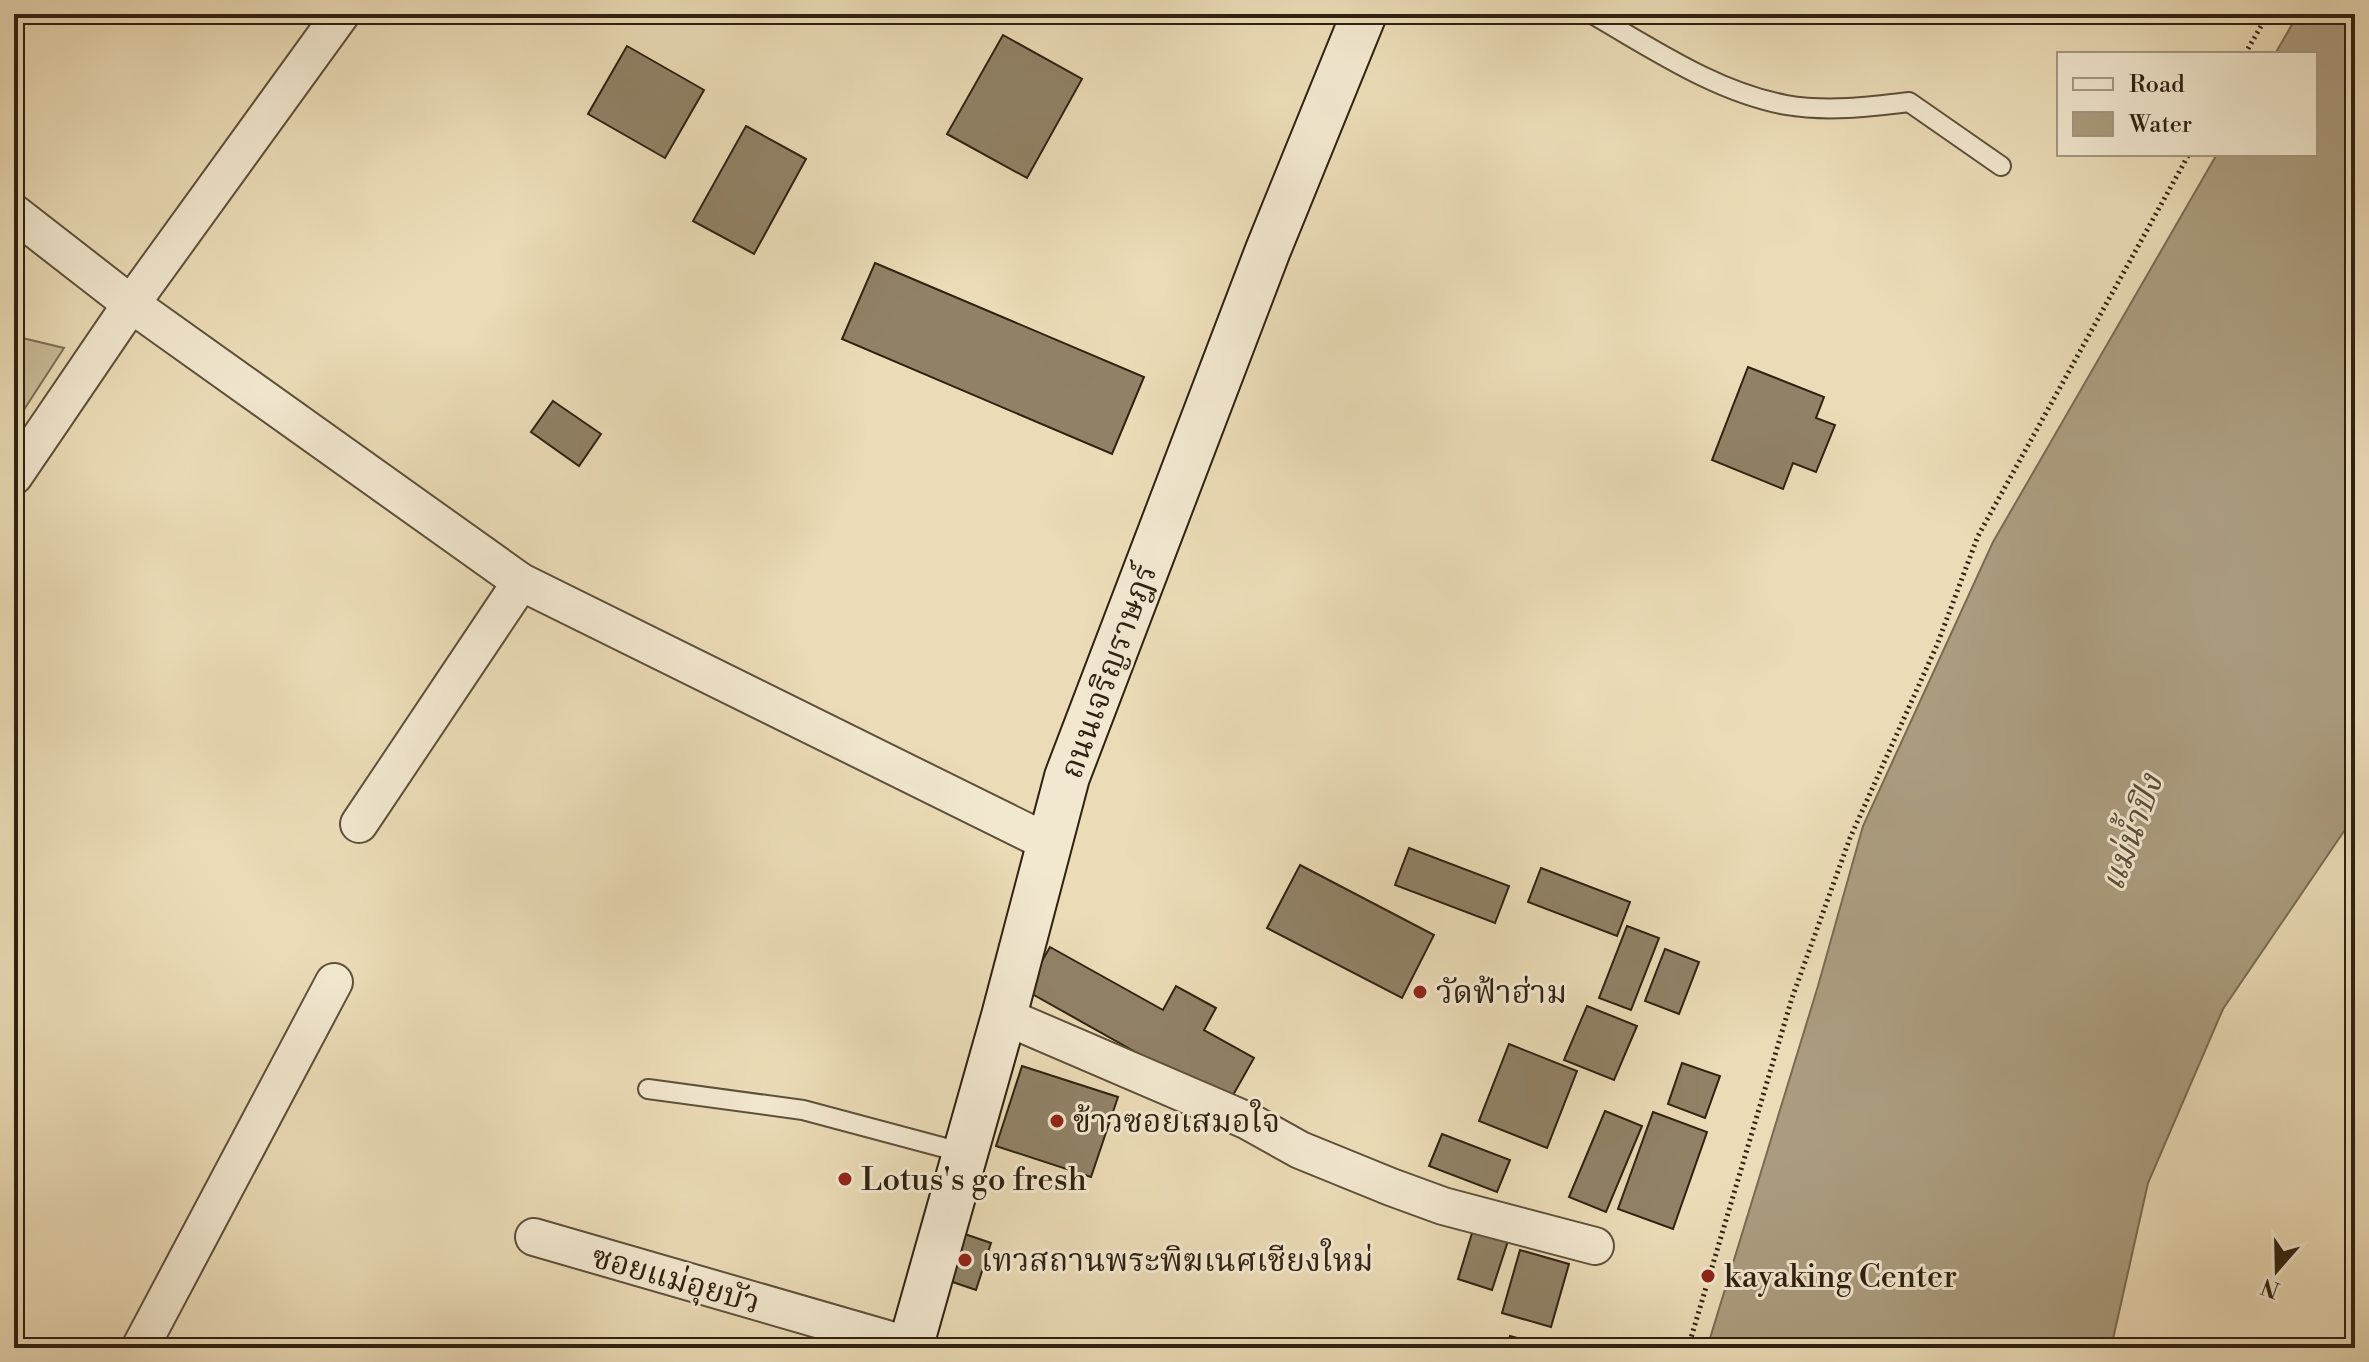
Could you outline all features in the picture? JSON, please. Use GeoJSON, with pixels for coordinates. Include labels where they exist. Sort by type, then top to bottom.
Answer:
{"type":"FeatureCollection","features":[{"type":"Feature","properties":{"kind":"main road","name":"ถนนเจริญราษฎร์"},"geometry":{"type":"LineString","coordinates":[[910,1347],[1004,1016],[1067,777],[1268,250],[1364,14]]}},
{"type":"Feature","properties":{"kind":"street"},"geometry":{"type":"LineString","coordinates":[[14,476],[131,304],[341,14]]}},
{"type":"Feature","properties":{"kind":"street"},"geometry":{"type":"LineString","coordinates":[[14,213],[131,304],[521,582],[1049,843]]}},
{"type":"Feature","properties":{"kind":"street"},"geometry":{"type":"LineString","coordinates":[[359,824],[521,582]]}},
{"type":"Feature","properties":{"kind":"street"},"geometry":{"type":"LineString","coordinates":[[140,1348],[334,982]]}},
{"type":"Feature","properties":{"kind":"street"},"geometry":{"type":"LineString","coordinates":[[1004,1016],[1248,1121],[1300,1150],[1391,1187],[1443,1206],[1595,1246]]}},
{"type":"Feature","properties":{"kind":"street","name":"ซอยแม่อุยบัว"},"geometry":{"type":"LineString","coordinates":[[534,1237],[910,1347]]}},
{"type":"Feature","properties":{"kind":"lane"},"geometry":{"type":"LineString","coordinates":[[1592,14],[1666,57],[1728,88],[1786,105],[1845,109],[1909,102],[2001,166]]}},
{"type":"Feature","properties":{"kind":"lane"},"geometry":{"type":"LineString","coordinates":[[648,1089],[803,1110],[964,1153]]}},
{"type":"Feature","properties":{"kind":"path"},"geometry":{"type":"LineString","coordinates":[[2246,52],[2268,14]]}},
{"type":"Feature","properties":{"kind":"path"},"geometry":{"type":"LineString","coordinates":[[1688,1348],[1792,998],[1850,838],[1937,645],[1978,536],[2188,156]]}},
{"type":"Feature","properties":{"kind":"shaded area"},"geometry":{"type":"Polygon","coordinates":[[[14,336],[64,348],[14,425],[14,336]]]}},
{"type":"Feature","properties":{"kind":"water","name":"แม่น้ำปิง"},"geometry":{"type":"Polygon","coordinates":[[[2298,14],[2355,14],[2355,815],[2223,1009],[2148,1183],[2111,1348],[1707,1348],[1818,986],[1863,826],[1993,542],[2216,156],[2317,156],[2317,52],[2276,52],[2298,14]]]}},
{"type":"Feature","properties":{"kind":"building"},"geometry":{"type":"Polygon","coordinates":[[[1003,35],[1082,79],[1027,178],[947,134],[1003,35]]]}},
{"type":"Feature","properties":{"kind":"building"},"geometry":{"type":"Polygon","coordinates":[[[627,46],[704,90],[665,158],[588,114],[627,46]]]}},
{"type":"Feature","properties":{"kind":"building"},"geometry":{"type":"Polygon","coordinates":[[[746,126],[806,159],[754,254],[693,221],[746,126]]]}},
{"type":"Feature","properties":{"kind":"building"},"geometry":{"type":"Polygon","coordinates":[[[875,263],[1144,377],[1112,454],[842,339],[875,263]]]}},
{"type":"Feature","properties":{"kind":"building"},"geometry":{"type":"Polygon","coordinates":[[[1748,367],[1824,397],[1816,418],[1835,425],[1816,472],[1793,463],[1783,489],[1712,460],[1748,367]]]}},
{"type":"Feature","properties":{"kind":"building"},"geometry":{"type":"Polygon","coordinates":[[[553,401],[601,434],[579,466],[531,432],[553,401]]]}},
{"type":"Feature","properties":{"kind":"building"},"geometry":{"type":"Polygon","coordinates":[[[1409,848],[1509,886],[1495,923],[1395,885],[1409,848]]]}},
{"type":"Feature","properties":{"kind":"building"},"geometry":{"type":"Polygon","coordinates":[[[1300,865],[1434,935],[1402,998],[1267,928],[1300,865]]]}},
{"type":"Feature","properties":{"kind":"building"},"geometry":{"type":"Polygon","coordinates":[[[1541,868],[1630,902],[1617,936],[1528,902],[1541,868]]]}},
{"type":"Feature","properties":{"kind":"building"},"geometry":{"type":"Polygon","coordinates":[[[1627,926],[1659,938],[1631,1010],[1599,998],[1627,926]]]}},
{"type":"Feature","properties":{"kind":"building"},"geometry":{"type":"Polygon","coordinates":[[[1050,947],[1163,1010],[1176,986],[1216,1008],[1204,1030],[1254,1058],[1228,1104],[1025,990],[1050,947]]]}},
{"type":"Feature","properties":{"kind":"building"},"geometry":{"type":"Polygon","coordinates":[[[1665,949],[1699,962],[1679,1014],[1645,1001],[1665,949]]]}},
{"type":"Feature","properties":{"kind":"building"},"geometry":{"type":"Polygon","coordinates":[[[1587,1006],[1637,1026],[1614,1080],[1564,1060],[1587,1006]]]}},
{"type":"Feature","properties":{"kind":"building"},"geometry":{"type":"Polygon","coordinates":[[[1509,1044],[1577,1071],[1547,1148],[1479,1121],[1509,1044]]]}},
{"type":"Feature","properties":{"kind":"building"},"geometry":{"type":"Polygon","coordinates":[[[1682,1063],[1720,1076],[1705,1118],[1668,1104],[1682,1063]]]}},
{"type":"Feature","properties":{"kind":"building","name":"ข้าวซอยเสมอใจ"},"geometry":{"type":"Polygon","coordinates":[[[1022,1066],[1118,1097],[1091,1177],[996,1146],[1022,1066]]]}},
{"type":"Feature","properties":{"kind":"building"},"geometry":{"type":"Polygon","coordinates":[[[1605,1111],[1642,1126],[1606,1212],[1569,1197],[1605,1111]]]}},
{"type":"Feature","properties":{"kind":"building"},"geometry":{"type":"Polygon","coordinates":[[[1653,1112],[1707,1132],[1673,1229],[1618,1209],[1653,1112]]]}},
{"type":"Feature","properties":{"kind":"building"},"geometry":{"type":"Polygon","coordinates":[[[1442,1134],[1510,1160],[1497,1192],[1429,1166],[1442,1134]]]}},
{"type":"Feature","properties":{"kind":"building","name":"เทวสถานพระพิฆเนศเชียงใหม่"},"geometry":{"type":"Polygon","coordinates":[[[953,1230],[991,1243],[976,1290],[938,1277],[953,1230]]]}},
{"type":"Feature","properties":{"kind":"building"},"geometry":{"type":"Polygon","coordinates":[[[1473,1230],[1508,1241],[1492,1290],[1458,1279],[1473,1230]]]}},
{"type":"Feature","properties":{"kind":"building"},"geometry":{"type":"Polygon","coordinates":[[[1520,1250],[1569,1264],[1551,1327],[1502,1313],[1520,1250]]]}},
{"type":"Feature","properties":{"kind":"building"},"geometry":{"type":"Polygon","coordinates":[[[1510,1336],[1551,1347],[1507,1348],[1510,1336]]]}},
{"type":"Feature","properties":{"kind":"place","name":"วัดฟ้าฮ่าม"},"geometry":{"type":"Point","coordinates":[1420,992]}},
{"type":"Feature","properties":{"kind":"place","name":"ข้าวซอยเสมอใจ"},"geometry":{"type":"Point","coordinates":[1057,1121]}},
{"type":"Feature","properties":{"kind":"place","name":"Lotus's go fresh"},"geometry":{"type":"Point","coordinates":[845,1179]}},
{"type":"Feature","properties":{"kind":"place","name":"เทวสถานพระพิฆเนศเชียงใหม่"},"geometry":{"type":"Point","coordinates":[965,1260]}},
{"type":"Feature","properties":{"kind":"place","name":"kayaking Center"},"geometry":{"type":"Point","coordinates":[1708,1276]}}]}
